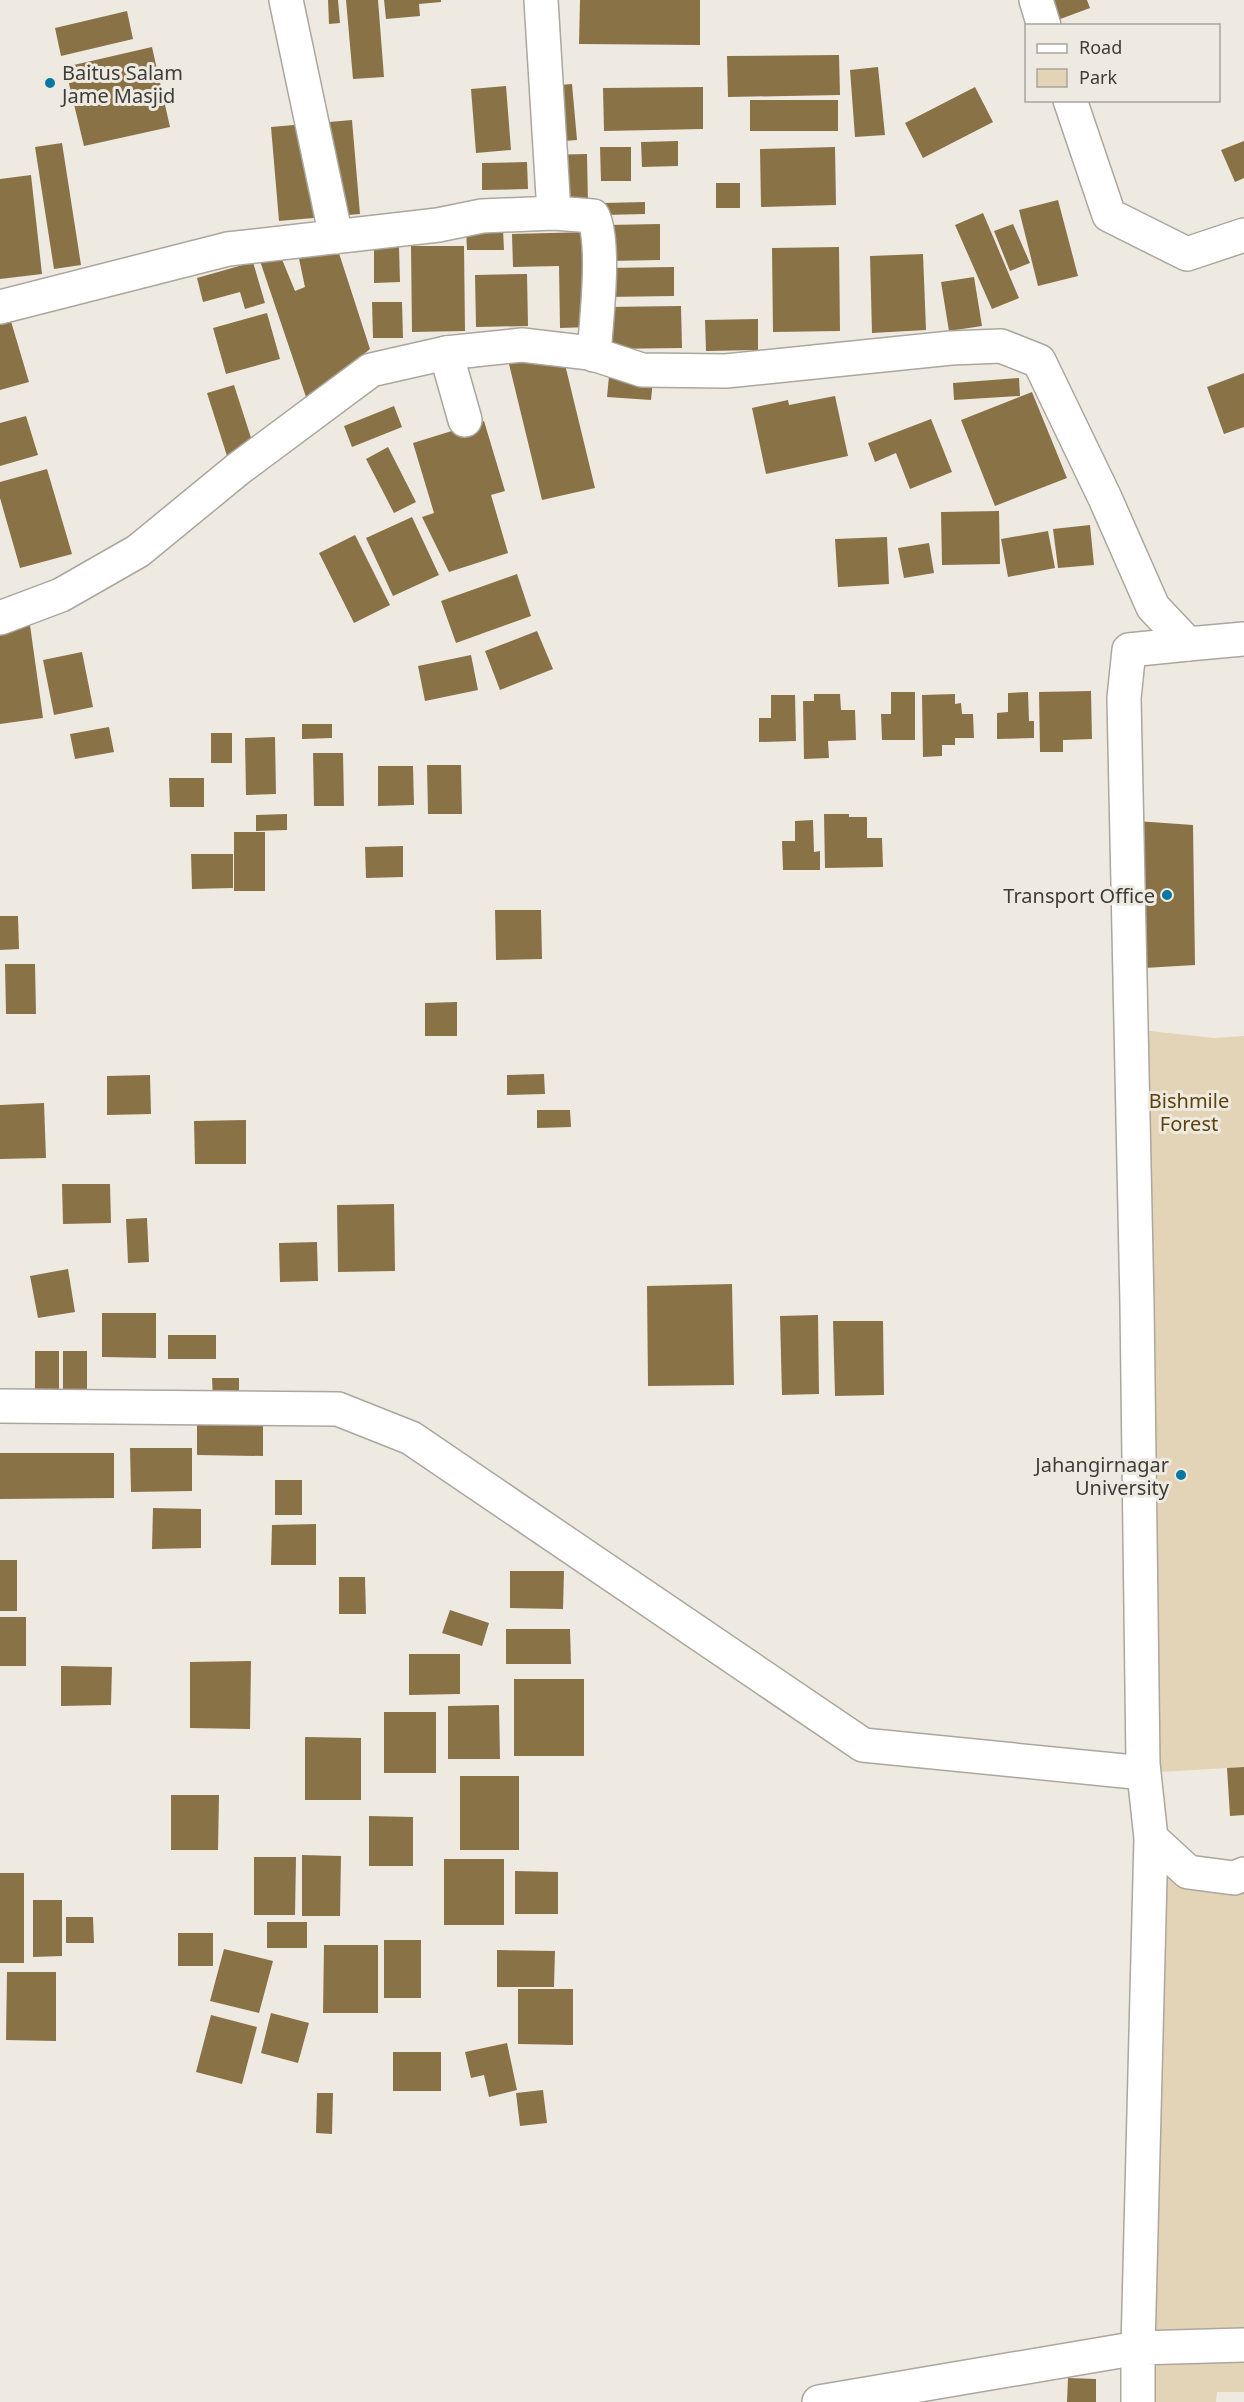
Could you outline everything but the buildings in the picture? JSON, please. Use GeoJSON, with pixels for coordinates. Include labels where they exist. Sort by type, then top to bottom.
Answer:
{"type":"FeatureCollection","features":[{"type":"Feature","properties":{"kind":"street"},"geometry":{"type":"LineString","coordinates":[[286,0],[336,237]]}},
{"type":"Feature","properties":{"kind":"street"},"geometry":{"type":"LineString","coordinates":[[541,0],[554,213]]}},
{"type":"Feature","properties":{"kind":"street"},"geometry":{"type":"LineString","coordinates":[[1036,0],[1043,24]]}},
{"type":"Feature","properties":{"kind":"street"},"geometry":{"type":"LineString","coordinates":[[1071,102],[1109,215],[1187,254],[1244,235]]}},
{"type":"Feature","properties":{"kind":"street"},"geometry":{"type":"LineString","coordinates":[[0,307],[228,249],[438,225],[482,216],[554,213],[593,216],[597,225],[599,285],[594,355]]}},
{"type":"Feature","properties":{"kind":"street"},"geometry":{"type":"LineString","coordinates":[[0,618],[61,595],[138,551],[238,469],[371,370],[446,353],[522,345],[594,355],[642,370],[726,371],[951,348],[1001,346],[1039,361],[1105,498],[1153,607],[1188,644]]}},
{"type":"Feature","properties":{"kind":"street"},"geometry":{"type":"LineString","coordinates":[[446,353],[465,420]]}},
{"type":"Feature","properties":{"kind":"street"},"geometry":{"type":"LineString","coordinates":[[1138,2402],[1151,1838],[1144,1773],[1124,698],[1129,650],[1244,639]]}},
{"type":"Feature","properties":{"kind":"street"},"geometry":{"type":"LineString","coordinates":[[0,1406],[338,1409],[411,1438],[863,1745],[1144,1773]]}},
{"type":"Feature","properties":{"kind":"street"},"geometry":{"type":"LineString","coordinates":[[1151,1838],[1188,1872],[1234,1878],[1244,1874]]}},
{"type":"Feature","properties":{"kind":"street"},"geometry":{"type":"LineString","coordinates":[[819,2402],[1138,2348],[1244,2345]]}},
{"type":"Feature","properties":{"kind":"green space","name":"Bishmile Forest"},"geometry":{"type":"Polygon","coordinates":[[[1132,1029],[1214,1038],[1244,1036],[1244,1767],[1144,1773],[1132,1029]]]}},
{"type":"Feature","properties":{"kind":"green space"},"geometry":{"type":"Polygon","coordinates":[[[1151,1854],[1244,1874],[1244,2392],[1217,2392],[1216,2402],[1138,2402],[1151,1854]]]}},
{"type":"Feature","properties":{"kind":"place","name":"Baitus Salam Jame Masjid"},"geometry":{"type":"Point","coordinates":[50,83]}},
{"type":"Feature","properties":{"kind":"place","name":"Transport Office"},"geometry":{"type":"Point","coordinates":[1167,895]}},
{"type":"Feature","properties":{"kind":"place","name":"Jahangirnagar University"},"geometry":{"type":"Point","coordinates":[1181,1475]}}]}
